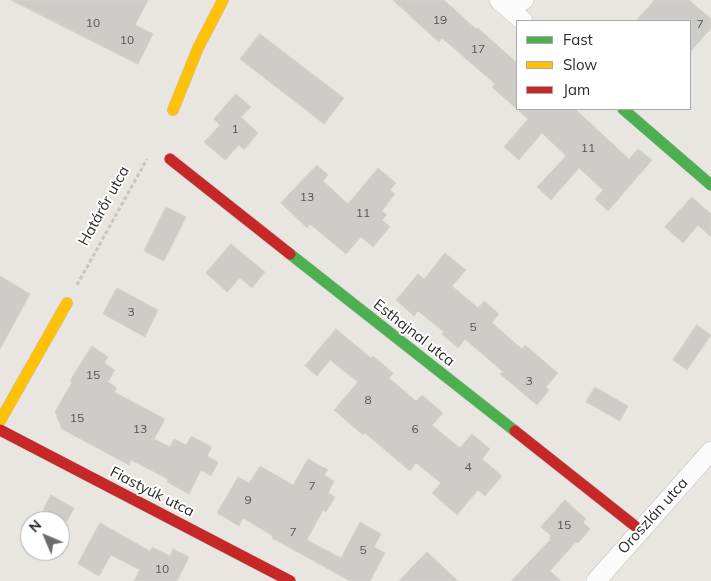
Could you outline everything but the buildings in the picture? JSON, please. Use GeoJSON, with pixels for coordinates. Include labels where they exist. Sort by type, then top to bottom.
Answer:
{"type":"FeatureCollection","features":[{"type":"Feature","properties":{"kind":"street"},"geometry":{"type":"LineString","coordinates":[[173,110],[198,48],[223,0]]}},
{"type":"Feature","properties":{"kind":"street"},"geometry":{"type":"LineString","coordinates":[[510,3],[522,20]]}},
{"type":"Feature","properties":{"kind":"street"},"geometry":{"type":"LineString","coordinates":[[624,110],[711,185]]}},
{"type":"Feature","properties":{"kind":"street","name":"Esthajnal utca"},"geometry":{"type":"LineString","coordinates":[[170,159],[640,530]]}},
{"type":"Feature","properties":{"kind":"street"},"geometry":{"type":"LineString","coordinates":[[0,421],[66,303]]}},
{"type":"Feature","properties":{"kind":"street","name":"Fiastyúk utca"},"geometry":{"type":"LineString","coordinates":[[0,430],[290,581]]}},
{"type":"Feature","properties":{"kind":"street","name":"Oroszlán utca"},"geometry":{"type":"LineString","coordinates":[[596,581],[711,450]]}},
{"type":"Feature","properties":{"kind":"path","name":"Határőr utca"},"geometry":{"type":"LineString","coordinates":[[66,303],[91,262],[148,158]]}},
{"type":"Feature","properties":{"kind":"traffic: fast"},"geometry":{"type":"LineString","coordinates":[[624,110],[711,185]]}},
{"type":"Feature","properties":{"kind":"traffic: fast"},"geometry":{"type":"LineString","coordinates":[[290,254],[515,431]]}},
{"type":"Feature","properties":{"kind":"traffic: slow"},"geometry":{"type":"LineString","coordinates":[[173,110],[198,48],[223,0]]}},
{"type":"Feature","properties":{"kind":"traffic: slow"},"geometry":{"type":"LineString","coordinates":[[0,421],[67,303]]}},
{"type":"Feature","properties":{"kind":"traffic: jam"},"geometry":{"type":"LineString","coordinates":[[170,159],[290,254]]}},
{"type":"Feature","properties":{"kind":"traffic: jam"},"geometry":{"type":"LineString","coordinates":[[0,430],[290,581]]}},
{"type":"Feature","properties":{"kind":"traffic: jam"},"geometry":{"type":"LineString","coordinates":[[515,431],[640,530]]}}]}
